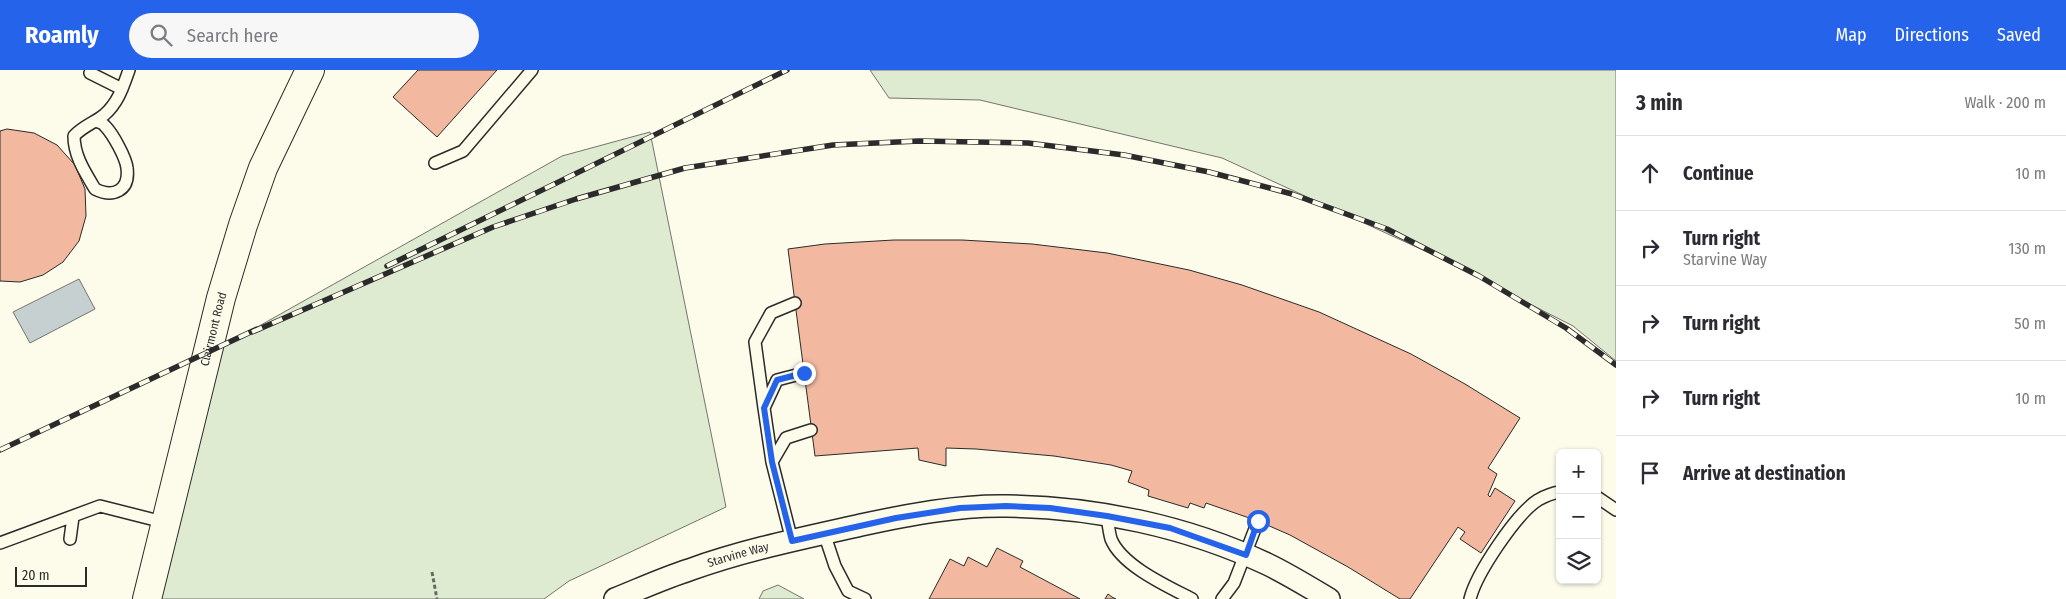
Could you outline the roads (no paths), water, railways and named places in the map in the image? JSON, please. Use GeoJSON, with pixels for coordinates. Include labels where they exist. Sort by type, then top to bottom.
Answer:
{"type":"FeatureCollection","features":[{"type":"Feature","properties":{"kind":"main road","name":"Clairmont Road"},"geometry":{"type":"LineString","coordinates":[[147,599],[221,298],[242,224],[263,168],[310,70]]}},
{"type":"Feature","properties":{"kind":"street","name":"Starvine Way"},"geometry":{"type":"LineString","coordinates":[[615,599],[634,594],[689,570],[824,533],[896,518],[969,508],[1006,506],[1050,508],[1170,528],[1246,555],[1280,570],[1329,599]]}},
{"type":"Feature","properties":{"kind":"lane"},"geometry":{"type":"LineString","coordinates":[[95,121],[104,124],[112,135],[127,167],[126,177],[118,192],[111,194],[95,188],[79,161],[74,147],[74,136],[81,128],[95,121],[115,104],[129,70]]}},
{"type":"Feature","properties":{"kind":"lane"},"geometry":{"type":"LineString","coordinates":[[434,163],[463,151],[532,70]]}},
{"type":"Feature","properties":{"kind":"lane"},"geometry":{"type":"LineString","coordinates":[[90,74],[122,89]]}},
{"type":"Feature","properties":{"kind":"lane"},"geometry":{"type":"LineString","coordinates":[[792,541],[772,462],[755,342],[771,313],[795,303]]}},
{"type":"Feature","properties":{"kind":"lane"},"geometry":{"type":"LineString","coordinates":[[764,408],[777,380],[804,373]]}},
{"type":"Feature","properties":{"kind":"lane"},"geometry":{"type":"LineString","coordinates":[[772,462],[786,438],[811,430]]}},
{"type":"Feature","properties":{"kind":"lane"},"geometry":{"type":"LineString","coordinates":[[1470,599],[1473,587],[1481,573],[1519,518],[1537,501],[1556,494]]}},
{"type":"Feature","properties":{"kind":"lane"},"geometry":{"type":"LineString","coordinates":[[1601,500],[1616,510]]}},
{"type":"Feature","properties":{"kind":"lane"},"geometry":{"type":"LineString","coordinates":[[0,543],[100,506],[167,523]]}},
{"type":"Feature","properties":{"kind":"lane"},"geometry":{"type":"LineString","coordinates":[[1107,516],[1111,539],[1124,558],[1192,599]]}},
{"type":"Feature","properties":{"kind":"lane"},"geometry":{"type":"LineString","coordinates":[[70,539],[72,517]]}},
{"type":"Feature","properties":{"kind":"lane"},"geometry":{"type":"LineString","coordinates":[[1222,599],[1234,583],[1258,521]]}},
{"type":"Feature","properties":{"kind":"lane"},"geometry":{"type":"LineString","coordinates":[[824,533],[835,566],[848,591],[865,599]]}},
{"type":"Feature","properties":{"kind":"railway"},"geometry":{"type":"LineString","coordinates":[[387,266],[787,70]]}},
{"type":"Feature","properties":{"kind":"railway"},"geometry":{"type":"LineString","coordinates":[[252,332],[493,227],[576,199],[685,168],[833,145],[919,141],[1028,143],[1124,155],[1209,172],[1292,194],[1387,229],[1479,276],[1566,328],[1616,365]]}},
{"type":"Feature","properties":{"kind":"railway"},"geometry":{"type":"LineString","coordinates":[[0,450],[257,329]]}}]}
